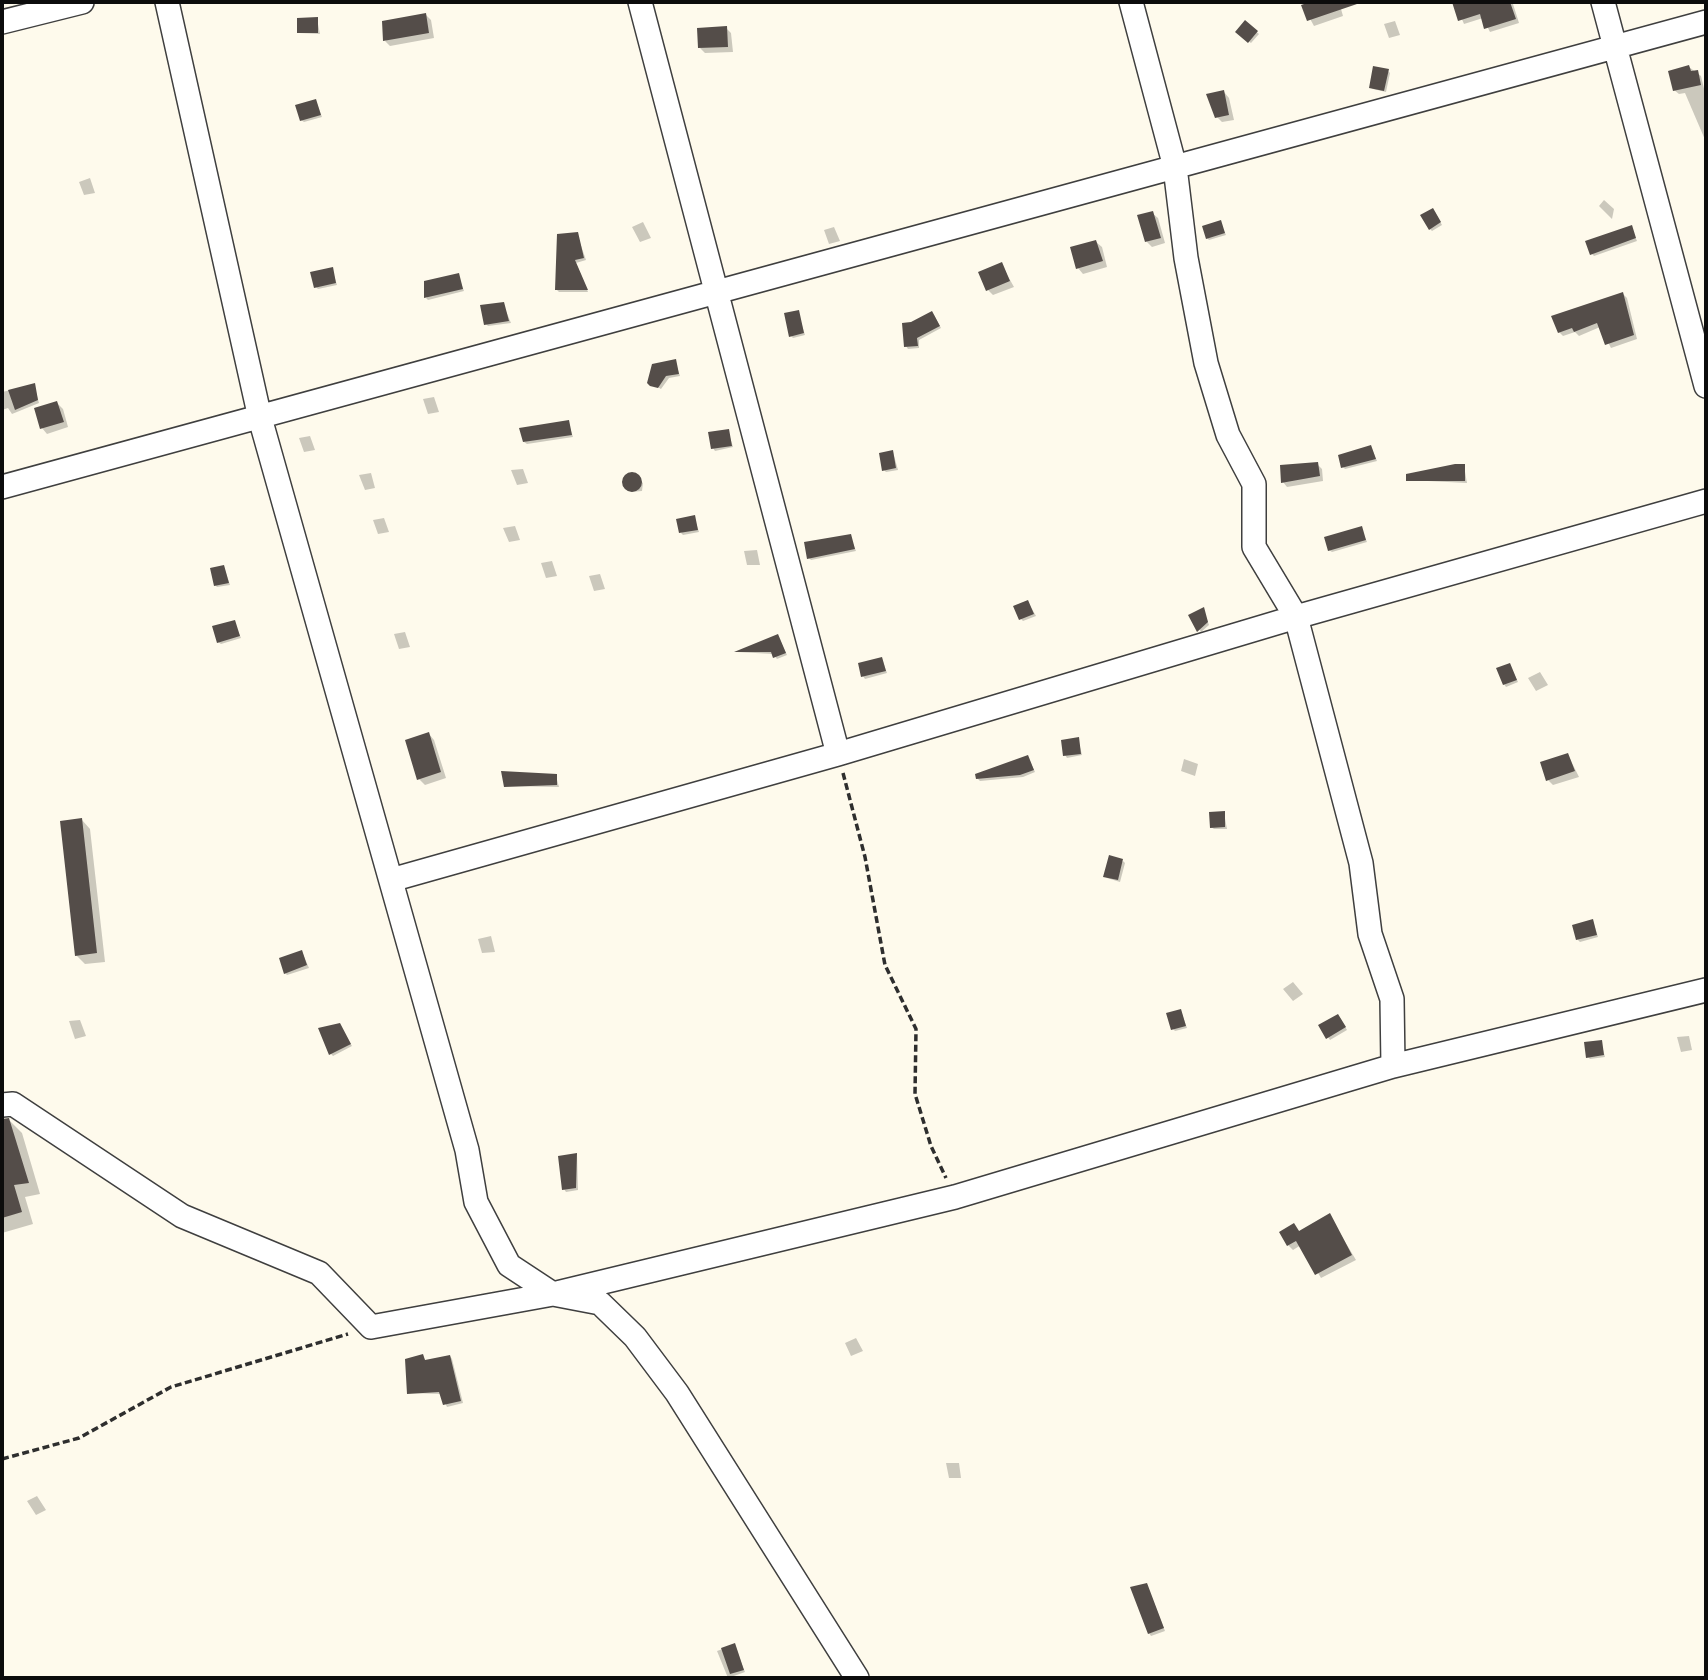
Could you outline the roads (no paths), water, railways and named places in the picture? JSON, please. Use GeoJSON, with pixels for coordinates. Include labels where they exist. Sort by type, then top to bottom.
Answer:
{"type":"FeatureCollection","features":[{"type":"Feature","properties":{"kind":"street"},"geometry":{"type":"LineString","coordinates":[[2,22],[82,2]]}},
{"type":"Feature","properties":{"kind":"street"},"geometry":{"type":"LineString","coordinates":[[167,2],[260,418],[467,1150],[476,1202],[509,1265],[553,1294],[600,1303],[635,1337],[677,1393],[857,1678]]}},
{"type":"Feature","properties":{"kind":"street"},"geometry":{"type":"LineString","coordinates":[[640,2],[838,754]]}},
{"type":"Feature","properties":{"kind":"street"},"geometry":{"type":"LineString","coordinates":[[1131,2],[1175,167],[1186,258],[1206,363],[1228,435],[1254,484],[1254,547],[1296,617],[1361,863],[1370,934],[1392,999],[1393,1066]]}},
{"type":"Feature","properties":{"kind":"street"},"geometry":{"type":"LineString","coordinates":[[1603,2],[1706,386]]}},
{"type":"Feature","properties":{"kind":"street"},"geometry":{"type":"LineString","coordinates":[[2,488],[1706,22]]}},
{"type":"Feature","properties":{"kind":"street"},"geometry":{"type":"LineString","coordinates":[[391,880],[838,754],[1296,617],[1706,501]]}},
{"type":"Feature","properties":{"kind":"street"},"geometry":{"type":"LineString","coordinates":[[2,1105],[13,1104],[182,1216],[319,1273],[370,1327],[553,1294],[955,1197],[1393,1066],[1706,990]]}}]}
